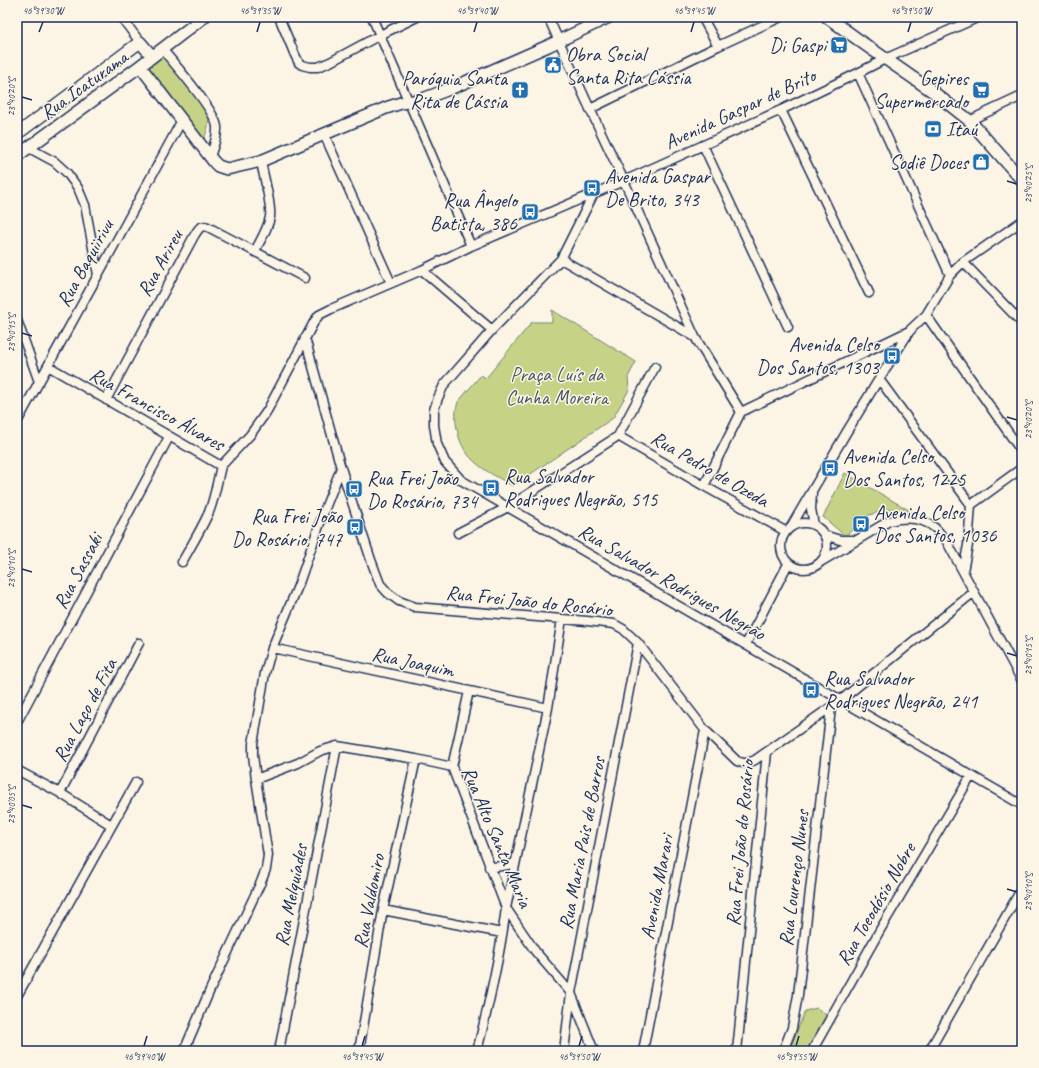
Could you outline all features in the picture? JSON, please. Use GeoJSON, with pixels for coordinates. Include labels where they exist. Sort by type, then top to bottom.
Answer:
{"type":"FeatureCollection","features":[{"type":"Feature","properties":{"kind":"street"},"geometry":{"type":"LineString","coordinates":[[120,17],[152,56]]}},
{"type":"Feature","properties":{"kind":"street","name":"Rua Icaturama"},"geometry":{"type":"LineString","coordinates":[[17,156],[204,17]]}},
{"type":"Feature","properties":{"kind":"street"},"geometry":{"type":"LineString","coordinates":[[279,17],[299,62],[310,68],[318,67],[330,62],[380,34],[417,17]]}},
{"type":"Feature","properties":{"kind":"street"},"geometry":{"type":"LineString","coordinates":[[372,17],[471,246]]}},
{"type":"Feature","properties":{"kind":"street"},"geometry":{"type":"LineString","coordinates":[[548,17],[695,337],[741,412]]}},
{"type":"Feature","properties":{"kind":"street"},"geometry":{"type":"LineString","coordinates":[[140,66],[218,166],[227,168],[261,161],[386,108],[401,103],[420,100],[452,88],[559,41],[609,17]]}},
{"type":"Feature","properties":{"kind":"street"},"geometry":{"type":"LineString","coordinates":[[702,17],[718,46]]}},
{"type":"Feature","properties":{"kind":"street"},"geometry":{"type":"LineString","coordinates":[[590,109],[718,46],[781,17]]}},
{"type":"Feature","properties":{"kind":"street"},"geometry":{"type":"LineString","coordinates":[[827,17],[884,59],[932,91],[970,121],[1022,180]]}},
{"type":"Feature","properties":{"kind":"street","name":"Avenida Gaspar de Brito"},"geometry":{"type":"LineString","coordinates":[[471,246],[593,195],[781,110],[884,59],[979,17]]}},
{"type":"Feature","properties":{"kind":"street","name":"Rua Icaturama"},"geometry":{"type":"LineString","coordinates":[[17,134],[140,42]]}},
{"type":"Feature","properties":{"kind":"street"},"geometry":{"type":"LineString","coordinates":[[162,49],[196,91],[214,118],[217,126],[217,134],[210,156]]}},
{"type":"Feature","properties":{"kind":"street"},"geometry":{"type":"LineString","coordinates":[[858,73],[950,275]]}},
{"type":"Feature","properties":{"kind":"street"},"geometry":{"type":"LineString","coordinates":[[970,121],[1022,96]]}},
{"type":"Feature","properties":{"kind":"street"},"geometry":{"type":"LineString","coordinates":[[781,110],[869,293]]}},
{"type":"Feature","properties":{"kind":"street","name":"Rua Baquiirivu"},"geometry":{"type":"LineString","coordinates":[[17,422],[182,120]]}},
{"type":"Feature","properties":{"kind":"street"},"geometry":{"type":"LineString","coordinates":[[324,134],[391,283]]}},
{"type":"Feature","properties":{"kind":"street"},"geometry":{"type":"LineString","coordinates":[[703,145],[788,326]]}},
{"type":"Feature","properties":{"kind":"street"},"geometry":{"type":"LineString","coordinates":[[29,148],[55,162],[68,173],[78,188],[85,205],[98,275]]}},
{"type":"Feature","properties":{"kind":"street"},"geometry":{"type":"LineString","coordinates":[[255,251],[266,230],[270,217],[270,208],[261,161]]}},
{"type":"Feature","properties":{"kind":"street","name":"Rua Salvador Rodrigues Negrão"},"geometry":{"type":"LineString","coordinates":[[593,195],[561,259],[492,330],[444,385],[434,410],[434,425],[437,444],[445,462],[461,480],[1022,805]]}},
{"type":"Feature","properties":{"kind":"street"},"geometry":{"type":"LineString","coordinates":[[1022,221],[963,262],[950,275],[926,315],[911,329],[879,379],[789,528],[782,536],[780,542],[782,554],[788,564],[799,569],[806,569],[812,568],[889,521],[900,518],[911,518],[922,521],[934,527],[946,540],[1022,681]]}},
{"type":"Feature","properties":{"kind":"street","name":"Rua Arireu"},"geometry":{"type":"LineString","coordinates":[[106,400],[201,226],[208,227],[305,278]]}},
{"type":"Feature","properties":{"kind":"street","name":"Rua Francisco Álvares"},"geometry":{"type":"LineString","coordinates":[[48,366],[221,466],[250,435],[267,411],[304,338],[319,315],[422,270],[471,246]]}},
{"type":"Feature","properties":{"kind":"street"},"geometry":{"type":"LineString","coordinates":[[561,259],[695,337]]}},
{"type":"Feature","properties":{"kind":"street"},"geometry":{"type":"LineString","coordinates":[[963,262],[1022,323]]}},
{"type":"Feature","properties":{"kind":"street"},"geometry":{"type":"LineString","coordinates":[[422,270],[492,330]]}},
{"type":"Feature","properties":{"kind":"street"},"geometry":{"type":"LineString","coordinates":[[926,315],[1022,452]]}},
{"type":"Feature","properties":{"kind":"street"},"geometry":{"type":"LineString","coordinates":[[17,320],[39,382]]}},
{"type":"Feature","properties":{"kind":"street"},"geometry":{"type":"LineString","coordinates":[[704,486],[741,412],[911,329]]}},
{"type":"Feature","properties":{"kind":"street","name":"Rua Frei João do Rosário"},"geometry":{"type":"LineString","coordinates":[[304,338],[341,468],[371,560],[380,584],[388,593],[399,601],[414,607],[614,624],[623,629],[638,643],[705,730],[737,761],[748,763],[767,752]]}},
{"type":"Feature","properties":{"kind":"street"},"geometry":{"type":"LineString","coordinates":[[458,533],[508,507],[618,436],[655,367]]}},
{"type":"Feature","properties":{"kind":"street"},"geometry":{"type":"LineString","coordinates":[[879,379],[971,505],[968,545],[963,571]]}},
{"type":"Feature","properties":{"kind":"street","name":"Rua Pedro de Ozeda"},"geometry":{"type":"LineString","coordinates":[[618,436],[704,486],[789,528]]}},
{"type":"Feature","properties":{"kind":"street","name":"Rua Sassaki"},"geometry":{"type":"LineString","coordinates":[[17,722],[169,437]]}},
{"type":"Feature","properties":{"kind":"street"},"geometry":{"type":"LineString","coordinates":[[182,562],[200,531],[208,512],[214,497],[221,466]]}},
{"type":"Feature","properties":{"kind":"street"},"geometry":{"type":"LineString","coordinates":[[184,1051],[210,990],[261,882],[266,868],[268,855],[253,755],[253,744],[265,673],[272,648],[298,586],[341,468]]}},
{"type":"Feature","properties":{"kind":"street"},"geometry":{"type":"LineString","coordinates":[[971,505],[1022,468]]}},
{"type":"Feature","properties":{"kind":"street"},"geometry":{"type":"LineString","coordinates":[[812,490],[811,509],[814,525]]}},
{"type":"Feature","properties":{"kind":"street"},"geometry":{"type":"LineString","coordinates":[[789,528],[800,523],[806,523],[818,527],[824,535],[827,544],[827,550],[822,561]]}},
{"type":"Feature","properties":{"kind":"street"},"geometry":{"type":"LineString","coordinates":[[824,535],[840,540],[856,540]]}},
{"type":"Feature","properties":{"kind":"street"},"geometry":{"type":"LineString","coordinates":[[746,644],[788,564]]}},
{"type":"Feature","properties":{"kind":"street"},"geometry":{"type":"LineString","coordinates":[[767,752],[831,708],[974,592]]}},
{"type":"Feature","properties":{"kind":"street"},"geometry":{"type":"LineString","coordinates":[[477,1051],[488,1007],[515,863],[548,708],[562,619]]}},
{"type":"Feature","properties":{"kind":"street","name":"Rua Laço de Fita"},"geometry":{"type":"LineString","coordinates":[[60,792],[139,642]]}},
{"type":"Feature","properties":{"kind":"street","name":"Rua Maria Pais de Barros"},"geometry":{"type":"LineString","coordinates":[[564,1051],[571,993],[638,643]]}},
{"type":"Feature","properties":{"kind":"street","name":"Rua Joaquim"},"geometry":{"type":"LineString","coordinates":[[272,648],[548,708]]}},
{"type":"Feature","properties":{"kind":"street"},"geometry":{"type":"LineString","coordinates":[[1014,667],[1022,661]]}},
{"type":"Feature","properties":{"kind":"street"},"geometry":{"type":"LineString","coordinates":[[452,767],[469,692]]}},
{"type":"Feature","properties":{"kind":"street","name":"Rua Lourenço Nunes"},"geometry":{"type":"LineString","coordinates":[[783,1051],[792,1028],[798,995],[831,708]]}},
{"type":"Feature","properties":{"kind":"street","name":"Avenida Marari"},"geometry":{"type":"LineString","coordinates":[[643,1051],[705,730]]}},
{"type":"Feature","properties":{"kind":"street","name":"Rua Alto Santa Maria"},"geometry":{"type":"LineString","coordinates":[[256,779],[298,763],[320,751],[337,746],[416,759],[452,767],[506,908],[535,951],[571,993],[594,1051]]}},
{"type":"Feature","properties":{"kind":"street","name":"Rua Melquíades"},"geometry":{"type":"LineString","coordinates":[[279,1051],[337,746]]}},
{"type":"Feature","properties":{"kind":"street","name":"Rua Frei João do Rosário"},"geometry":{"type":"LineString","coordinates":[[737,1051],[767,752]]}},
{"type":"Feature","properties":{"kind":"street","name":"Rua Valdomiro"},"geometry":{"type":"LineString","coordinates":[[359,1051],[383,910],[416,759]]}},
{"type":"Feature","properties":{"kind":"street"},"geometry":{"type":"LineString","coordinates":[[17,770],[60,792],[111,825]]}},
{"type":"Feature","properties":{"kind":"street","name":"Rua Toeodósio Nobre"},"geometry":{"type":"LineString","coordinates":[[812,1051],[880,930],[971,776]]}},
{"type":"Feature","properties":{"kind":"street"},"geometry":{"type":"LineString","coordinates":[[18,994],[136,782]]}},
{"type":"Feature","properties":{"kind":"street"},"geometry":{"type":"LineString","coordinates":[[489,866],[499,867],[515,863]]}},
{"type":"Feature","properties":{"kind":"street"},"geometry":{"type":"LineString","coordinates":[[929,1051],[1022,888]]}},
{"type":"Feature","properties":{"kind":"street"},"geometry":{"type":"LineString","coordinates":[[383,910],[502,934]]}},
{"type":"Feature","properties":{"kind":"green space"},"geometry":{"type":"Polygon","coordinates":[[[163,53],[207,111],[209,123],[203,142],[144,67],[163,53]]]}},
{"type":"Feature","properties":{"kind":"green space","name":"Praça Luís da Cunha Moreira"},"geometry":{"type":"Polygon","coordinates":[[[552,310],[636,362],[628,377],[629,390],[613,418],[513,486],[485,470],[470,458],[460,440],[456,426],[457,405],[481,375],[486,378],[532,322],[552,322],[552,310]]]}},
{"type":"Feature","properties":{"kind":"green space"},"geometry":{"type":"Polygon","coordinates":[[[845,473],[912,512],[891,509],[869,515],[845,536],[823,517],[845,473]]]}},
{"type":"Feature","properties":{"kind":"green space"},"geometry":{"type":"Polygon","coordinates":[[[817,1008],[833,1020],[816,1051],[789,1051],[805,1011],[817,1008]]]}},
{"type":"Feature","properties":{"kind":"place","name":"Di Gaspi"},"geometry":{"type":"Point","coordinates":[839,45]}},
{"type":"Feature","properties":{"kind":"place","name":"Obra Social Santa Rita Cássia"},"geometry":{"type":"Point","coordinates":[553,65]}},
{"type":"Feature","properties":{"kind":"place","name":"Paróquia Santa Rita de Cássia"},"geometry":{"type":"Point","coordinates":[520,90]}},
{"type":"Feature","properties":{"kind":"place","name":"Gepires Supermercado"},"geometry":{"type":"Point","coordinates":[981,90]}},
{"type":"Feature","properties":{"kind":"place","name":"Itaú"},"geometry":{"type":"Point","coordinates":[933,129]}},
{"type":"Feature","properties":{"kind":"place","name":"Sodiê Doces"},"geometry":{"type":"Point","coordinates":[981,162]}},
{"type":"Feature","properties":{"kind":"place","name":"Avenida Gaspar De Brito, 343"},"geometry":{"type":"Point","coordinates":[592,188]}},
{"type":"Feature","properties":{"kind":"place","name":"Rua Ângelo Batista, 386"},"geometry":{"type":"Point","coordinates":[530,212]}},
{"type":"Feature","properties":{"kind":"place","name":"Avenida Celso Dos Santos, 1303"},"geometry":{"type":"Point","coordinates":[892,356]}},
{"type":"Feature","properties":{"kind":"place","name":"Avenida Celso Dos Santos, 1225"},"geometry":{"type":"Point","coordinates":[830,468]}},
{"type":"Feature","properties":{"kind":"place","name":"Rua Salvador Rodrigues Negrão, 515"},"geometry":{"type":"Point","coordinates":[491,488]}},
{"type":"Feature","properties":{"kind":"place","name":"Rua Frei João Do Rosário, 734"},"geometry":{"type":"Point","coordinates":[354,489]}},
{"type":"Feature","properties":{"kind":"place","name":"Avenida Celso Dos Santos, 1036"},"geometry":{"type":"Point","coordinates":[861,524]}},
{"type":"Feature","properties":{"kind":"place","name":"Rua Frei João Do Rosário, 747"},"geometry":{"type":"Point","coordinates":[355,527]}},
{"type":"Feature","properties":{"kind":"place","name":"Rua Salvador Rodrigues Negrão, 241"},"geometry":{"type":"Point","coordinates":[811,690]}}]}
